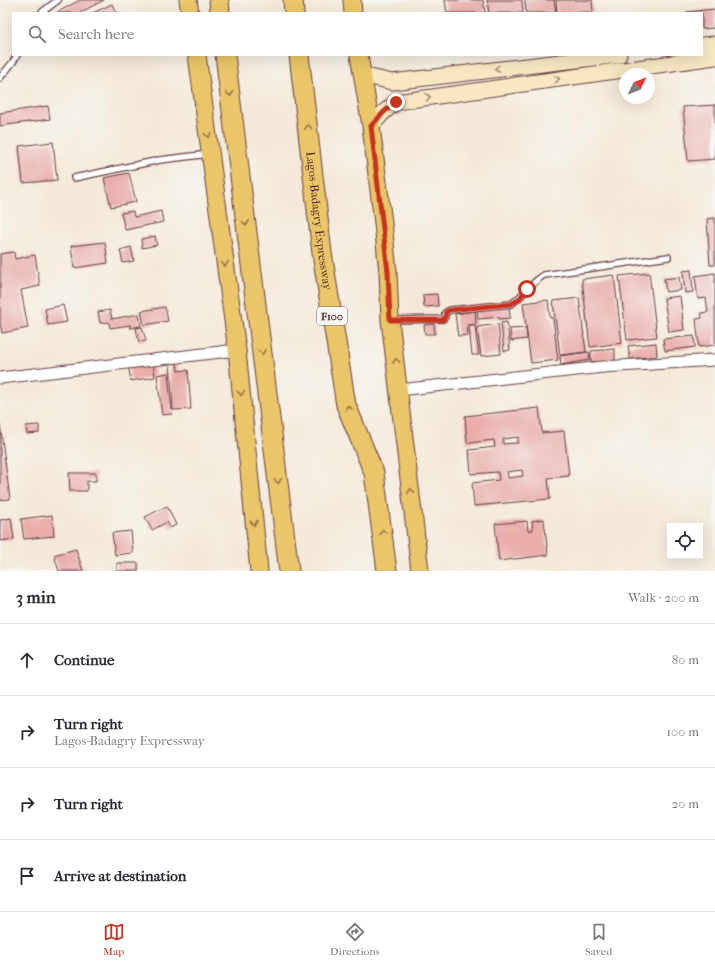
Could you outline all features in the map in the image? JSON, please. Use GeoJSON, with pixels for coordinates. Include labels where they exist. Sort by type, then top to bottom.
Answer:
{"type":"FeatureCollection","features":[{"type":"Feature","properties":{"kind":"highway"},"geometry":{"type":"LineString","coordinates":[[219,0],[220,12]]}},
{"type":"Feature","properties":{"kind":"highway"},"geometry":{"type":"LineString","coordinates":[[293,0],[294,12]]}},
{"type":"Feature","properties":{"kind":"highway"},"geometry":{"type":"LineString","coordinates":[[226,56],[289,571]]}},
{"type":"Feature","properties":{"kind":"highway","name":"Lagos-Badagry Expressway"},"geometry":{"type":"LineString","coordinates":[[299,56],[322,253],[346,405],[374,473],[387,571]]}},
{"type":"Feature","properties":{"kind":"main road"},"geometry":{"type":"LineString","coordinates":[[188,0],[190,12]]}},
{"type":"Feature","properties":{"kind":"main road"},"geometry":{"type":"LineString","coordinates":[[352,0],[353,12]]}},
{"type":"Feature","properties":{"kind":"main road"},"geometry":{"type":"LineString","coordinates":[[197,56],[237,350],[259,571]]}},
{"type":"Feature","properties":{"kind":"main road"},"geometry":{"type":"LineString","coordinates":[[359,56],[371,126],[388,272],[390,320],[400,390],[420,571]]}},
{"type":"Feature","properties":{"kind":"street"},"geometry":{"type":"LineString","coordinates":[[703,45],[715,44]]}},
{"type":"Feature","properties":{"kind":"street"},"geometry":{"type":"LineString","coordinates":[[362,75],[392,82],[612,56]]}},
{"type":"Feature","properties":{"kind":"street"},"geometry":{"type":"LineString","coordinates":[[371,126],[396,102],[715,56]]}},
{"type":"Feature","properties":{"kind":"street"},"geometry":{"type":"LineString","coordinates":[[0,378],[237,350]]}},
{"type":"Feature","properties":{"kind":"street"},"geometry":{"type":"LineString","coordinates":[[400,390],[603,367],[715,360]]}},
{"type":"Feature","properties":{"kind":"lane"},"geometry":{"type":"LineString","coordinates":[[42,12],[58,0]]}},
{"type":"Feature","properties":{"kind":"lane"},"geometry":{"type":"LineString","coordinates":[[0,78],[16,56]]}},
{"type":"Feature","properties":{"kind":"lane"},"geometry":{"type":"LineString","coordinates":[[74,178],[160,160],[210,154]]}},
{"type":"Feature","properties":{"kind":"lane"},"geometry":{"type":"LineString","coordinates":[[390,320],[443,320],[446,312],[450,310],[511,304],[518,300],[537,280],[544,275],[668,257]]}},
{"type":"Feature","properties":{"kind":"building"},"geometry":{"type":"Polygon","coordinates":[[[80,0],[104,0],[81,12],[58,12],[80,0]]]}},
{"type":"Feature","properties":{"kind":"building"},"geometry":{"type":"Polygon","coordinates":[[[445,0],[483,0],[485,12],[447,12],[445,0]]]}},
{"type":"Feature","properties":{"kind":"building"},"geometry":{"type":"Polygon","coordinates":[[[487,0],[522,0],[523,12],[489,12],[487,0]]]}},
{"type":"Feature","properties":{"kind":"building"},"geometry":{"type":"Polygon","coordinates":[[[525,0],[554,0],[556,12],[526,12],[525,0]]]}},
{"type":"Feature","properties":{"kind":"building"},"geometry":{"type":"Polygon","coordinates":[[[556,0],[592,0],[593,12],[557,12],[556,0]]]}},
{"type":"Feature","properties":{"kind":"building"},"geometry":{"type":"Polygon","coordinates":[[[112,4],[116,12],[95,12],[112,4]]]}},
{"type":"Feature","properties":{"kind":"building"},"geometry":{"type":"Polygon","coordinates":[[[715,9],[715,28],[703,29],[703,12],[686,12],[715,9]]]}},
{"type":"Feature","properties":{"kind":"building"},"geometry":{"type":"Polygon","coordinates":[[[715,105],[715,159],[688,161],[683,107],[715,105]]]}},
{"type":"Feature","properties":{"kind":"building"},"geometry":{"type":"Polygon","coordinates":[[[48,106],[50,119],[0,126],[0,113],[48,106]]]}},
{"type":"Feature","properties":{"kind":"building"},"geometry":{"type":"Polygon","coordinates":[[[53,142],[57,180],[23,183],[19,146],[53,142]]]}},
{"type":"Feature","properties":{"kind":"building"},"geometry":{"type":"Polygon","coordinates":[[[129,173],[136,202],[111,207],[104,178],[129,173]]]}},
{"type":"Feature","properties":{"kind":"building"},"geometry":{"type":"Polygon","coordinates":[[[133,211],[134,217],[161,211],[163,222],[125,230],[121,213],[133,211]]]}},
{"type":"Feature","properties":{"kind":"building"},"geometry":{"type":"Polygon","coordinates":[[[715,218],[715,265],[710,265],[707,219],[715,218]]]}},
{"type":"Feature","properties":{"kind":"building"},"geometry":{"type":"Polygon","coordinates":[[[155,236],[157,245],[142,248],[141,239],[155,236]]]}},
{"type":"Feature","properties":{"kind":"building"},"geometry":{"type":"Polygon","coordinates":[[[105,242],[108,263],[74,268],[71,246],[105,242]]]}},
{"type":"Feature","properties":{"kind":"building"},"geometry":{"type":"Polygon","coordinates":[[[131,247],[134,261],[123,263],[120,250],[131,247]]]}},
{"type":"Feature","properties":{"kind":"building"},"geometry":{"type":"Polygon","coordinates":[[[14,252],[15,259],[35,255],[40,286],[21,290],[28,328],[2,333],[0,322],[0,254],[14,252]]]}},
{"type":"Feature","properties":{"kind":"building"},"geometry":{"type":"Polygon","coordinates":[[[691,270],[693,292],[685,293],[683,271],[691,270]]]}},
{"type":"Feature","properties":{"kind":"building"},"geometry":{"type":"Polygon","coordinates":[[[649,273],[657,337],[627,340],[619,276],[649,273]]]}},
{"type":"Feature","properties":{"kind":"building"},"geometry":{"type":"Polygon","coordinates":[[[715,273],[715,345],[699,347],[696,319],[702,318],[701,313],[708,312],[706,298],[698,299],[695,276],[715,273]]]}},
{"type":"Feature","properties":{"kind":"building"},"geometry":{"type":"Polygon","coordinates":[[[614,275],[622,343],[590,347],[582,279],[614,275]]]}},
{"type":"Feature","properties":{"kind":"building"},"geometry":{"type":"Polygon","coordinates":[[[679,277],[681,290],[666,292],[664,279],[679,277]]]}},
{"type":"Feature","properties":{"kind":"building"},"geometry":{"type":"Polygon","coordinates":[[[437,294],[438,306],[424,307],[423,295],[437,294]]]}},
{"type":"Feature","properties":{"kind":"building"},"geometry":{"type":"Polygon","coordinates":[[[680,296],[684,330],[669,332],[664,298],[680,296]]]}},
{"type":"Feature","properties":{"kind":"building"},"geometry":{"type":"Polygon","coordinates":[[[579,298],[586,352],[560,355],[553,301],[579,298]]]}},
{"type":"Feature","properties":{"kind":"building"},"geometry":{"type":"Polygon","coordinates":[[[548,300],[550,318],[553,318],[558,360],[531,363],[523,303],[548,300]]]}},
{"type":"Feature","properties":{"kind":"building"},"geometry":{"type":"Polygon","coordinates":[[[63,305],[67,322],[48,325],[45,309],[63,305]]]}},
{"type":"Feature","properties":{"kind":"building"},"geometry":{"type":"Polygon","coordinates":[[[509,306],[510,318],[499,319],[499,317],[478,319],[477,310],[509,306]]]}},
{"type":"Feature","properties":{"kind":"building"},"geometry":{"type":"Polygon","coordinates":[[[165,307],[168,321],[144,325],[141,311],[165,307]]]}},
{"type":"Feature","properties":{"kind":"building"},"geometry":{"type":"Polygon","coordinates":[[[110,310],[112,319],[139,314],[141,326],[130,328],[130,325],[110,328],[109,322],[100,323],[98,312],[110,310]]]}},
{"type":"Feature","properties":{"kind":"building"},"geometry":{"type":"Polygon","coordinates":[[[475,311],[476,324],[467,325],[468,335],[458,336],[455,314],[475,311]]]}},
{"type":"Feature","properties":{"kind":"building"},"geometry":{"type":"Polygon","coordinates":[[[507,322],[510,350],[504,351],[501,323],[507,322]]]}},
{"type":"Feature","properties":{"kind":"building"},"geometry":{"type":"Polygon","coordinates":[[[434,324],[435,334],[425,334],[424,325],[434,324]]]}},
{"type":"Feature","properties":{"kind":"building"},"geometry":{"type":"Polygon","coordinates":[[[498,324],[501,354],[481,356],[477,327],[498,324]]]}},
{"type":"Feature","properties":{"kind":"building"},"geometry":{"type":"Polygon","coordinates":[[[469,326],[475,326],[479,355],[472,355],[469,326]]]}},
{"type":"Feature","properties":{"kind":"building"},"geometry":{"type":"Polygon","coordinates":[[[142,327],[146,341],[139,342],[136,328],[142,327]]]}},
{"type":"Feature","properties":{"kind":"building"},"geometry":{"type":"Polygon","coordinates":[[[526,328],[527,339],[511,341],[510,329],[526,328]]]}},
{"type":"Feature","properties":{"kind":"building"},"geometry":{"type":"Polygon","coordinates":[[[694,336],[695,347],[665,351],[663,339],[694,336]]]}},
{"type":"Feature","properties":{"kind":"building"},"geometry":{"type":"Polygon","coordinates":[[[656,343],[657,356],[630,359],[628,346],[656,343]]]}},
{"type":"Feature","properties":{"kind":"building"},"geometry":{"type":"Polygon","coordinates":[[[615,349],[615,361],[591,362],[591,351],[615,349]]]}},
{"type":"Feature","properties":{"kind":"building"},"geometry":{"type":"Polygon","coordinates":[[[589,352],[590,360],[561,365],[560,356],[589,352]]]}},
{"type":"Feature","properties":{"kind":"building"},"geometry":{"type":"Polygon","coordinates":[[[153,362],[155,377],[131,381],[128,365],[153,362]]]}},
{"type":"Feature","properties":{"kind":"building"},"geometry":{"type":"Polygon","coordinates":[[[177,363],[178,371],[188,370],[191,409],[173,410],[170,364],[177,363]]]}},
{"type":"Feature","properties":{"kind":"building"},"geometry":{"type":"Polygon","coordinates":[[[168,373],[172,414],[162,415],[157,375],[168,373]]]}},
{"type":"Feature","properties":{"kind":"building"},"geometry":{"type":"Polygon","coordinates":[[[539,408],[542,433],[564,431],[569,476],[548,478],[550,499],[474,506],[472,483],[499,480],[498,472],[471,474],[469,450],[495,447],[494,440],[467,443],[465,416],[539,408]],[[518,437],[503,439],[503,444],[518,443],[518,437]],[[522,470],[507,472],[508,478],[523,476],[522,470]]]}},
{"type":"Feature","properties":{"kind":"building"},"geometry":{"type":"Polygon","coordinates":[[[0,424],[10,499],[0,500],[0,424]]]}},
{"type":"Feature","properties":{"kind":"building"},"geometry":{"type":"Polygon","coordinates":[[[39,425],[39,433],[27,434],[26,426],[39,425]]]}},
{"type":"Feature","properties":{"kind":"building"},"geometry":{"type":"Polygon","coordinates":[[[69,473],[96,473],[96,481],[87,481],[87,491],[70,491],[69,473]]]}},
{"type":"Feature","properties":{"kind":"building"},"geometry":{"type":"Polygon","coordinates":[[[167,506],[176,525],[170,528],[167,522],[152,530],[145,517],[167,506]]]}},
{"type":"Feature","properties":{"kind":"building"},"geometry":{"type":"Polygon","coordinates":[[[52,515],[54,536],[24,539],[21,519],[52,515]]]}},
{"type":"Feature","properties":{"kind":"building"},"geometry":{"type":"Polygon","coordinates":[[[11,518],[14,539],[0,541],[0,520],[11,518]]]}},
{"type":"Feature","properties":{"kind":"building"},"geometry":{"type":"Polygon","coordinates":[[[544,519],[548,555],[499,561],[495,524],[527,521],[528,531],[533,530],[532,521],[544,519]]]}},
{"type":"Feature","properties":{"kind":"building"},"geometry":{"type":"Polygon","coordinates":[[[131,531],[133,553],[115,555],[112,533],[131,531]]]}},
{"type":"Feature","properties":{"kind":"building"},"geometry":{"type":"Polygon","coordinates":[[[76,549],[83,571],[59,571],[54,555],[76,549]]]}},
{"type":"Feature","properties":{"kind":"building"},"geometry":{"type":"Polygon","coordinates":[[[117,563],[138,563],[138,571],[117,571],[117,563]]]}},
{"type":"Feature","properties":{"kind":"route"},"geometry":{"type":"LineString","coordinates":[[396,102],[371,126],[388,272],[390,320],[443,320],[446,312],[450,310],[511,304],[518,300],[527,289]]}}]}
